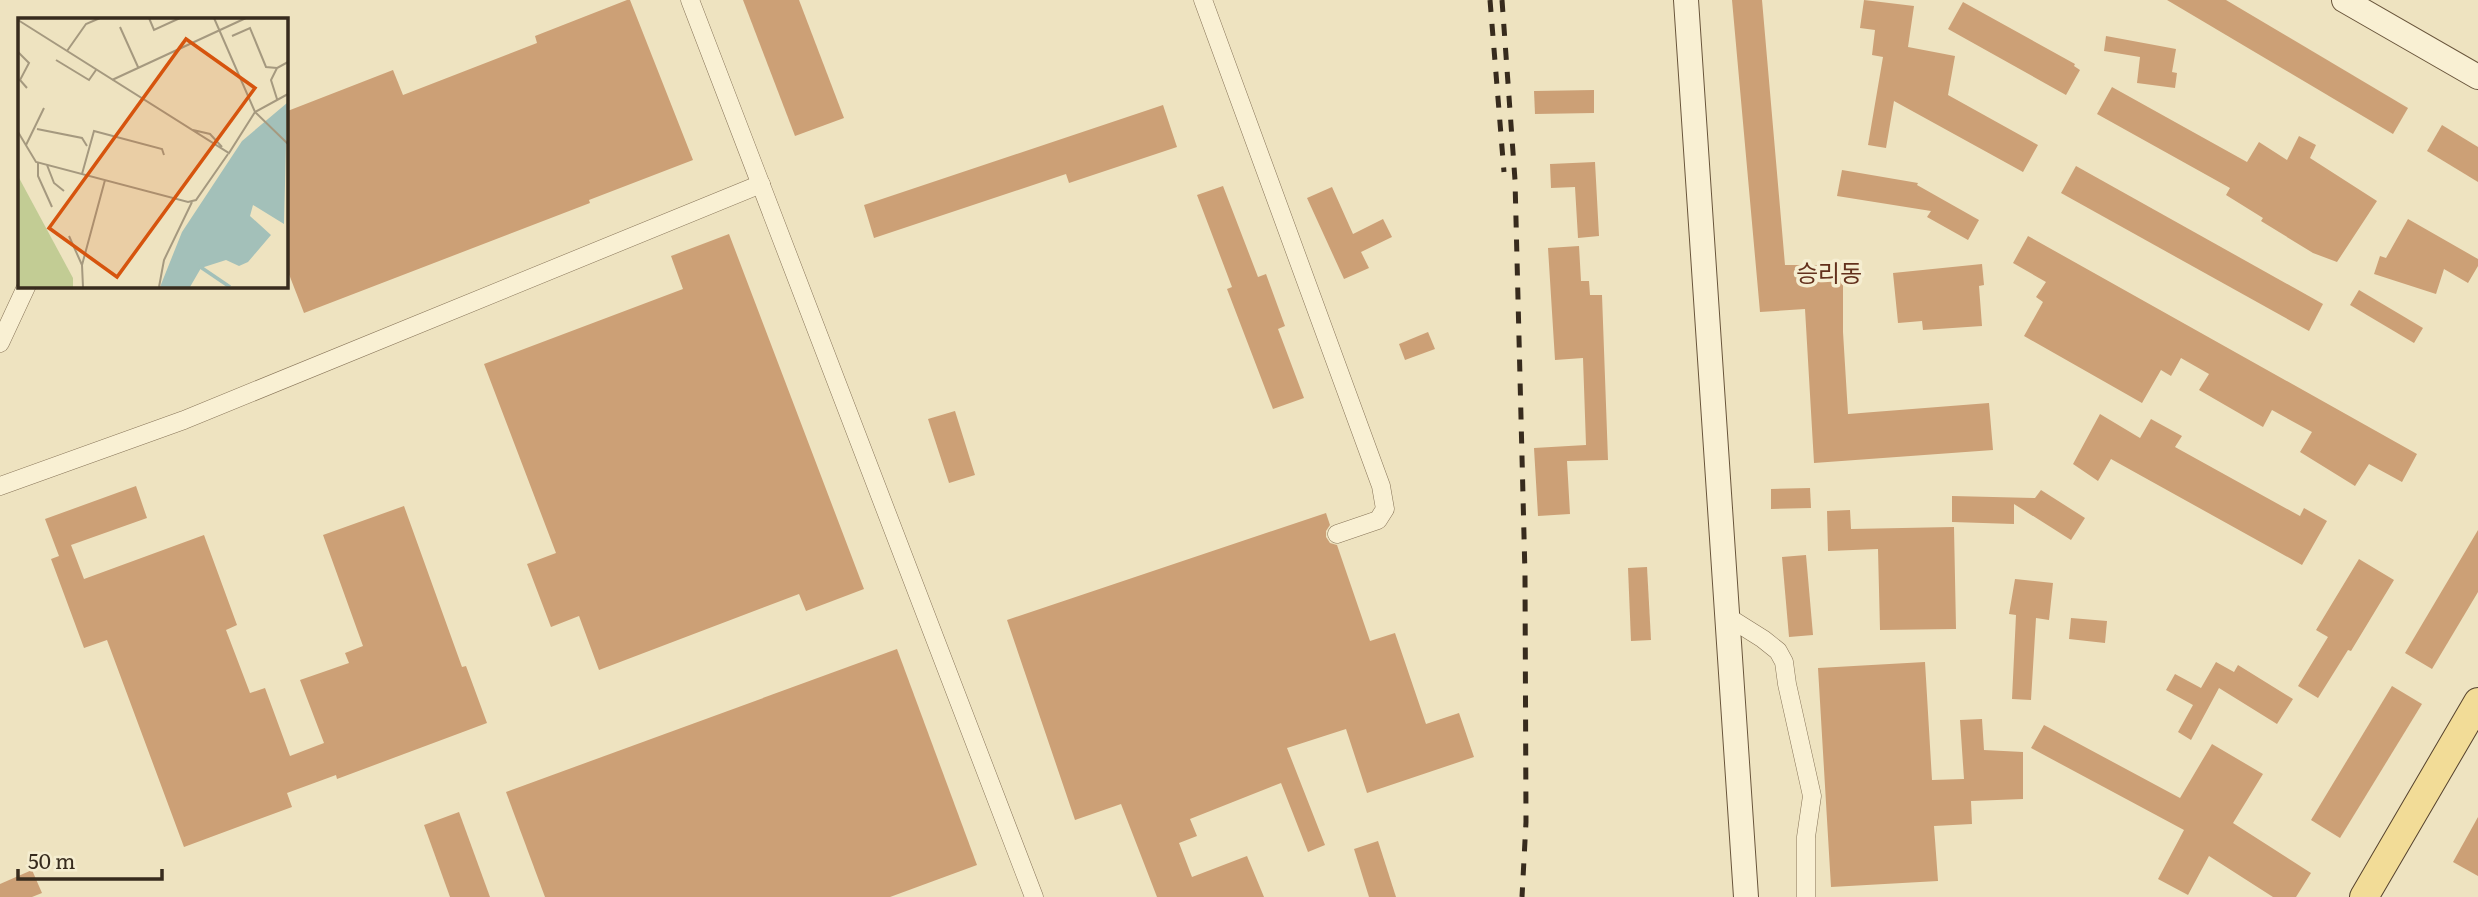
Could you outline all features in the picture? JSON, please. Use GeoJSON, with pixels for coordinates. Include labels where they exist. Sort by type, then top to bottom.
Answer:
{"type":"FeatureCollection","features":[{"type":"Feature","properties":{"kind":"main road"},"geometry":{"type":"LineString","coordinates":[[1686,0],[1746,897]]}},
{"type":"Feature","properties":{"kind":"main road"},"geometry":{"type":"LineString","coordinates":[[2344,0],[2478,77]]}},
{"type":"Feature","properties":{"kind":"main road"},"geometry":{"type":"LineString","coordinates":[[2364,897],[2478,702]]}},
{"type":"Feature","properties":{"kind":"street"},"geometry":{"type":"LineString","coordinates":[[690,0],[1034,897]]}},
{"type":"Feature","properties":{"kind":"street"},"geometry":{"type":"LineString","coordinates":[[1203,0],[1381,486],[1385,509],[1378,520],[1337,534]]}},
{"type":"Feature","properties":{"kind":"street"},"geometry":{"type":"LineString","coordinates":[[0,486],[184,420],[761,184]]}},
{"type":"Feature","properties":{"kind":"street"},"geometry":{"type":"LineString","coordinates":[[0,342],[26,287]]}},
{"type":"Feature","properties":{"kind":"street"},"geometry":{"type":"LineString","coordinates":[[1728,617],[1778,651],[1784,662],[1812,796],[1805,849],[1806,897]]}},
{"type":"Feature","properties":{"kind":"building"},"geometry":{"type":"Polygon","coordinates":[[[630,0],[693,160],[589,200],[590,203],[304,313],[287,269],[287,111],[393,70],[403,95],[537,43],[535,36],[630,0]]]}},
{"type":"Feature","properties":{"kind":"building"},"geometry":{"type":"Polygon","coordinates":[[[743,0],[799,0],[844,118],[795,136],[743,0]]]}},
{"type":"Feature","properties":{"kind":"building"},"geometry":{"type":"Polygon","coordinates":[[[1732,0],[1762,0],[1785,265],[1843,265],[1843,332],[1848,414],[1989,403],[1993,450],[1814,463],[1805,309],[1760,312],[1732,0]]]}},
{"type":"Feature","properties":{"kind":"building"},"geometry":{"type":"Polygon","coordinates":[[[1864,0],[1914,6],[1908,47],[1955,56],[1948,95],[2038,145],[2023,172],[1894,101],[1886,148],[1868,145],[1883,57],[1872,55],[1875,30],[1860,28],[1864,0]]]}},
{"type":"Feature","properties":{"kind":"building"},"geometry":{"type":"Polygon","coordinates":[[[2167,0],[2226,0],[2408,108],[2393,134],[2167,0]]]}},
{"type":"Feature","properties":{"kind":"building"},"geometry":{"type":"Polygon","coordinates":[[[1963,2],[2075,64],[2080,70],[2066,95],[1948,29],[1963,2]]]}},
{"type":"Feature","properties":{"kind":"building"},"geometry":{"type":"Polygon","coordinates":[[[2106,36],[2176,49],[2172,72],[2177,73],[2175,88],[2137,83],[2140,57],[2104,51],[2106,36]]]}},
{"type":"Feature","properties":{"kind":"building"},"geometry":{"type":"Polygon","coordinates":[[[2112,87],[2247,162],[2259,142],[2287,160],[2299,136],[2316,145],[2310,158],[2377,201],[2337,262],[2313,253],[2261,221],[2263,218],[2226,195],[2230,188],[2097,114],[2112,87]]]}},
{"type":"Feature","properties":{"kind":"building"},"geometry":{"type":"Polygon","coordinates":[[[1594,90],[1594,113],[1535,114],[1534,91],[1594,90]]]}},
{"type":"Feature","properties":{"kind":"building"},"geometry":{"type":"Polygon","coordinates":[[[1163,105],[1177,147],[1069,183],[1066,174],[874,238],[864,205],[1163,105]]]}},
{"type":"Feature","properties":{"kind":"building"},"geometry":{"type":"Polygon","coordinates":[[[2442,125],[2478,147],[2478,182],[2427,151],[2442,125]]]}},
{"type":"Feature","properties":{"kind":"building"},"geometry":{"type":"Polygon","coordinates":[[[1595,162],[1599,236],[1578,238],[1575,187],[1551,188],[1550,164],[1595,162]]]}},
{"type":"Feature","properties":{"kind":"building"},"geometry":{"type":"Polygon","coordinates":[[[2076,166],[2323,304],[2309,331],[2061,193],[2076,166]]]}},
{"type":"Feature","properties":{"kind":"building"},"geometry":{"type":"Polygon","coordinates":[[[1842,170],[1918,183],[1917,185],[1979,220],[1968,240],[1927,217],[1931,211],[1837,196],[1842,170]]]}},
{"type":"Feature","properties":{"kind":"building"},"geometry":{"type":"Polygon","coordinates":[[[1223,186],[1258,277],[1266,274],[1285,326],[1278,329],[1304,398],[1273,409],[1227,289],[1232,287],[1197,195],[1223,186]]]}},
{"type":"Feature","properties":{"kind":"building"},"geometry":{"type":"Polygon","coordinates":[[[1332,187],[1353,234],[1383,219],[1392,237],[1361,252],[1369,268],[1344,279],[1307,198],[1332,187]]]}},
{"type":"Feature","properties":{"kind":"building"},"geometry":{"type":"Polygon","coordinates":[[[2408,219],[2478,259],[2478,266],[2468,283],[2444,269],[2436,294],[2374,274],[2380,256],[2386,258],[2408,219]]]}},
{"type":"Feature","properties":{"kind":"building"},"geometry":{"type":"Polygon","coordinates":[[[729,234],[864,589],[806,611],[799,594],[599,670],[579,616],[551,627],[527,564],[556,553],[484,364],[683,289],[671,256],[729,234]]]}},
{"type":"Feature","properties":{"kind":"building"},"geometry":{"type":"Polygon","coordinates":[[[2028,236],[2417,454],[2402,482],[2369,464],[2355,486],[2300,452],[2312,432],[2272,410],[2263,427],[2199,390],[2209,374],[2181,358],[2171,376],[2161,370],[2142,403],[2024,336],[2043,302],[2036,297],[2046,282],[2013,263],[2028,236]]]}},
{"type":"Feature","properties":{"kind":"building"},"geometry":{"type":"Polygon","coordinates":[[[1579,246],[1581,281],[1589,281],[1590,295],[1602,295],[1608,460],[1567,461],[1570,514],[1538,516],[1534,448],[1586,445],[1583,358],[1555,360],[1548,248],[1579,246]]]}},
{"type":"Feature","properties":{"kind":"building"},"geometry":{"type":"Polygon","coordinates":[[[1982,264],[1984,285],[1979,286],[1982,326],[1923,330],[1922,321],[1898,323],[1893,273],[1982,264]]]}},
{"type":"Feature","properties":{"kind":"building"},"geometry":{"type":"Polygon","coordinates":[[[2359,290],[2423,328],[2414,343],[2350,305],[2359,290]]]}},
{"type":"Feature","properties":{"kind":"building"},"geometry":{"type":"Polygon","coordinates":[[[1428,332],[1435,349],[1405,360],[1399,344],[1428,332]]]}},
{"type":"Feature","properties":{"kind":"building"},"geometry":{"type":"Polygon","coordinates":[[[955,411],[975,475],[949,483],[928,419],[955,411]]]}},
{"type":"Feature","properties":{"kind":"building"},"geometry":{"type":"Polygon","coordinates":[[[2100,414],[2140,438],[2151,419],[2182,436],[2175,447],[2300,516],[2304,508],[2327,521],[2302,565],[2111,459],[2098,481],[2073,464],[2100,414]]]}},
{"type":"Feature","properties":{"kind":"building"},"geometry":{"type":"Polygon","coordinates":[[[136,486],[147,518],[71,545],[84,579],[204,535],[237,625],[226,630],[250,693],[265,688],[290,756],[324,743],[300,680],[349,663],[345,653],[363,646],[323,535],[404,506],[462,667],[466,666],[487,723],[337,779],[336,775],[287,793],[292,807],[184,847],[107,640],[84,648],[51,559],[59,556],[45,519],[136,486]]]}},
{"type":"Feature","properties":{"kind":"building"},"geometry":{"type":"Polygon","coordinates":[[[1810,488],[1811,508],[1771,509],[1771,489],[1810,488]]]}},
{"type":"Feature","properties":{"kind":"building"},"geometry":{"type":"Polygon","coordinates":[[[2041,490],[2085,518],[2071,540],[2014,504],[2014,524],[1952,522],[1952,496],[2035,498],[2041,490]]]}},
{"type":"Feature","properties":{"kind":"building"},"geometry":{"type":"Polygon","coordinates":[[[1850,510],[1851,529],[1954,527],[1956,629],[1880,630],[1878,549],[1828,551],[1827,511],[1850,510]]]}},
{"type":"Feature","properties":{"kind":"building"},"geometry":{"type":"Polygon","coordinates":[[[1326,513],[1330,525],[1326,537],[1330,543],[1337,545],[1370,641],[1395,633],[1426,724],[1459,713],[1474,757],[1367,793],[1346,729],[1287,748],[1325,845],[1308,852],[1281,783],[1190,819],[1197,836],[1179,843],[1192,877],[1247,856],[1264,897],[1157,897],[1121,804],[1075,820],[1007,620],[1326,513]]]}},
{"type":"Feature","properties":{"kind":"building"},"geometry":{"type":"Polygon","coordinates":[[[2478,530],[2478,592],[2432,669],[2405,653],[2478,530]]]}},
{"type":"Feature","properties":{"kind":"building"},"geometry":{"type":"Polygon","coordinates":[[[1806,555],[1813,635],[1789,637],[1782,557],[1806,555]]]}},
{"type":"Feature","properties":{"kind":"building"},"geometry":{"type":"Polygon","coordinates":[[[2359,559],[2394,580],[2351,651],[2348,650],[2318,698],[2298,686],[2328,637],[2316,630],[2359,559]]]}},
{"type":"Feature","properties":{"kind":"building"},"geometry":{"type":"Polygon","coordinates":[[[1647,567],[1651,640],[1631,641],[1628,568],[1647,567]]]}},
{"type":"Feature","properties":{"kind":"building"},"geometry":{"type":"Polygon","coordinates":[[[2015,579],[2053,583],[2049,620],[2036,618],[2031,700],[2012,699],[2016,615],[2009,614],[2015,579]]]}},
{"type":"Feature","properties":{"kind":"building"},"geometry":{"type":"Polygon","coordinates":[[[2071,618],[2107,621],[2105,643],[2069,639],[2071,618]]]}},
{"type":"Feature","properties":{"kind":"building"},"geometry":{"type":"Polygon","coordinates":[[[897,649],[977,865],[890,897],[545,897],[506,792],[897,649]]]}},
{"type":"Feature","properties":{"kind":"building"},"geometry":{"type":"Polygon","coordinates":[[[1925,662],[1932,780],[1964,779],[1960,720],[1982,719],[1984,750],[2023,752],[2023,799],[1971,801],[1972,824],[1934,826],[1938,881],[1831,887],[1818,668],[1925,662]]]}},
{"type":"Feature","properties":{"kind":"building"},"geometry":{"type":"Polygon","coordinates":[[[2216,662],[2234,672],[2238,665],[2293,699],[2277,724],[2219,688],[2191,740],[2178,732],[2193,705],[2166,690],[2175,674],[2201,688],[2216,662]]]}},
{"type":"Feature","properties":{"kind":"building"},"geometry":{"type":"Polygon","coordinates":[[[2392,686],[2422,704],[2340,838],[2311,820],[2392,686]]]}},
{"type":"Feature","properties":{"kind":"building"},"geometry":{"type":"Polygon","coordinates":[[[2044,725],[2180,798],[2212,744],[2263,774],[2233,823],[2311,873],[2296,897],[2273,897],[2209,856],[2188,895],[2158,879],[2184,830],[2031,748],[2044,725]]]}},
{"type":"Feature","properties":{"kind":"building"},"geometry":{"type":"Polygon","coordinates":[[[459,812],[490,897],[450,897],[424,825],[459,812]]]}},
{"type":"Feature","properties":{"kind":"building"},"geometry":{"type":"Polygon","coordinates":[[[2478,817],[2478,876],[2453,862],[2478,817]]]}},
{"type":"Feature","properties":{"kind":"building"},"geometry":{"type":"Polygon","coordinates":[[[1378,841],[1396,897],[1369,897],[1354,849],[1378,841]]]}},
{"type":"Feature","properties":{"kind":"building"},"geometry":{"type":"Polygon","coordinates":[[[32,870],[42,893],[32,897],[0,897],[0,884],[32,870]]]}},
{"type":"Feature","properties":{"kind":"railway"},"geometry":{"type":"LineString","coordinates":[[1490,0],[1504,172]]}},
{"type":"Feature","properties":{"kind":"railway"},"geometry":{"type":"LineString","coordinates":[[1502,0],[1515,180],[1525,575],[1526,822],[1522,897]]}},
{"type":"Feature","properties":{"kind":"district","name":"승리동"},"geometry":{"type":"Point","coordinates":[1829,271]}}]}
